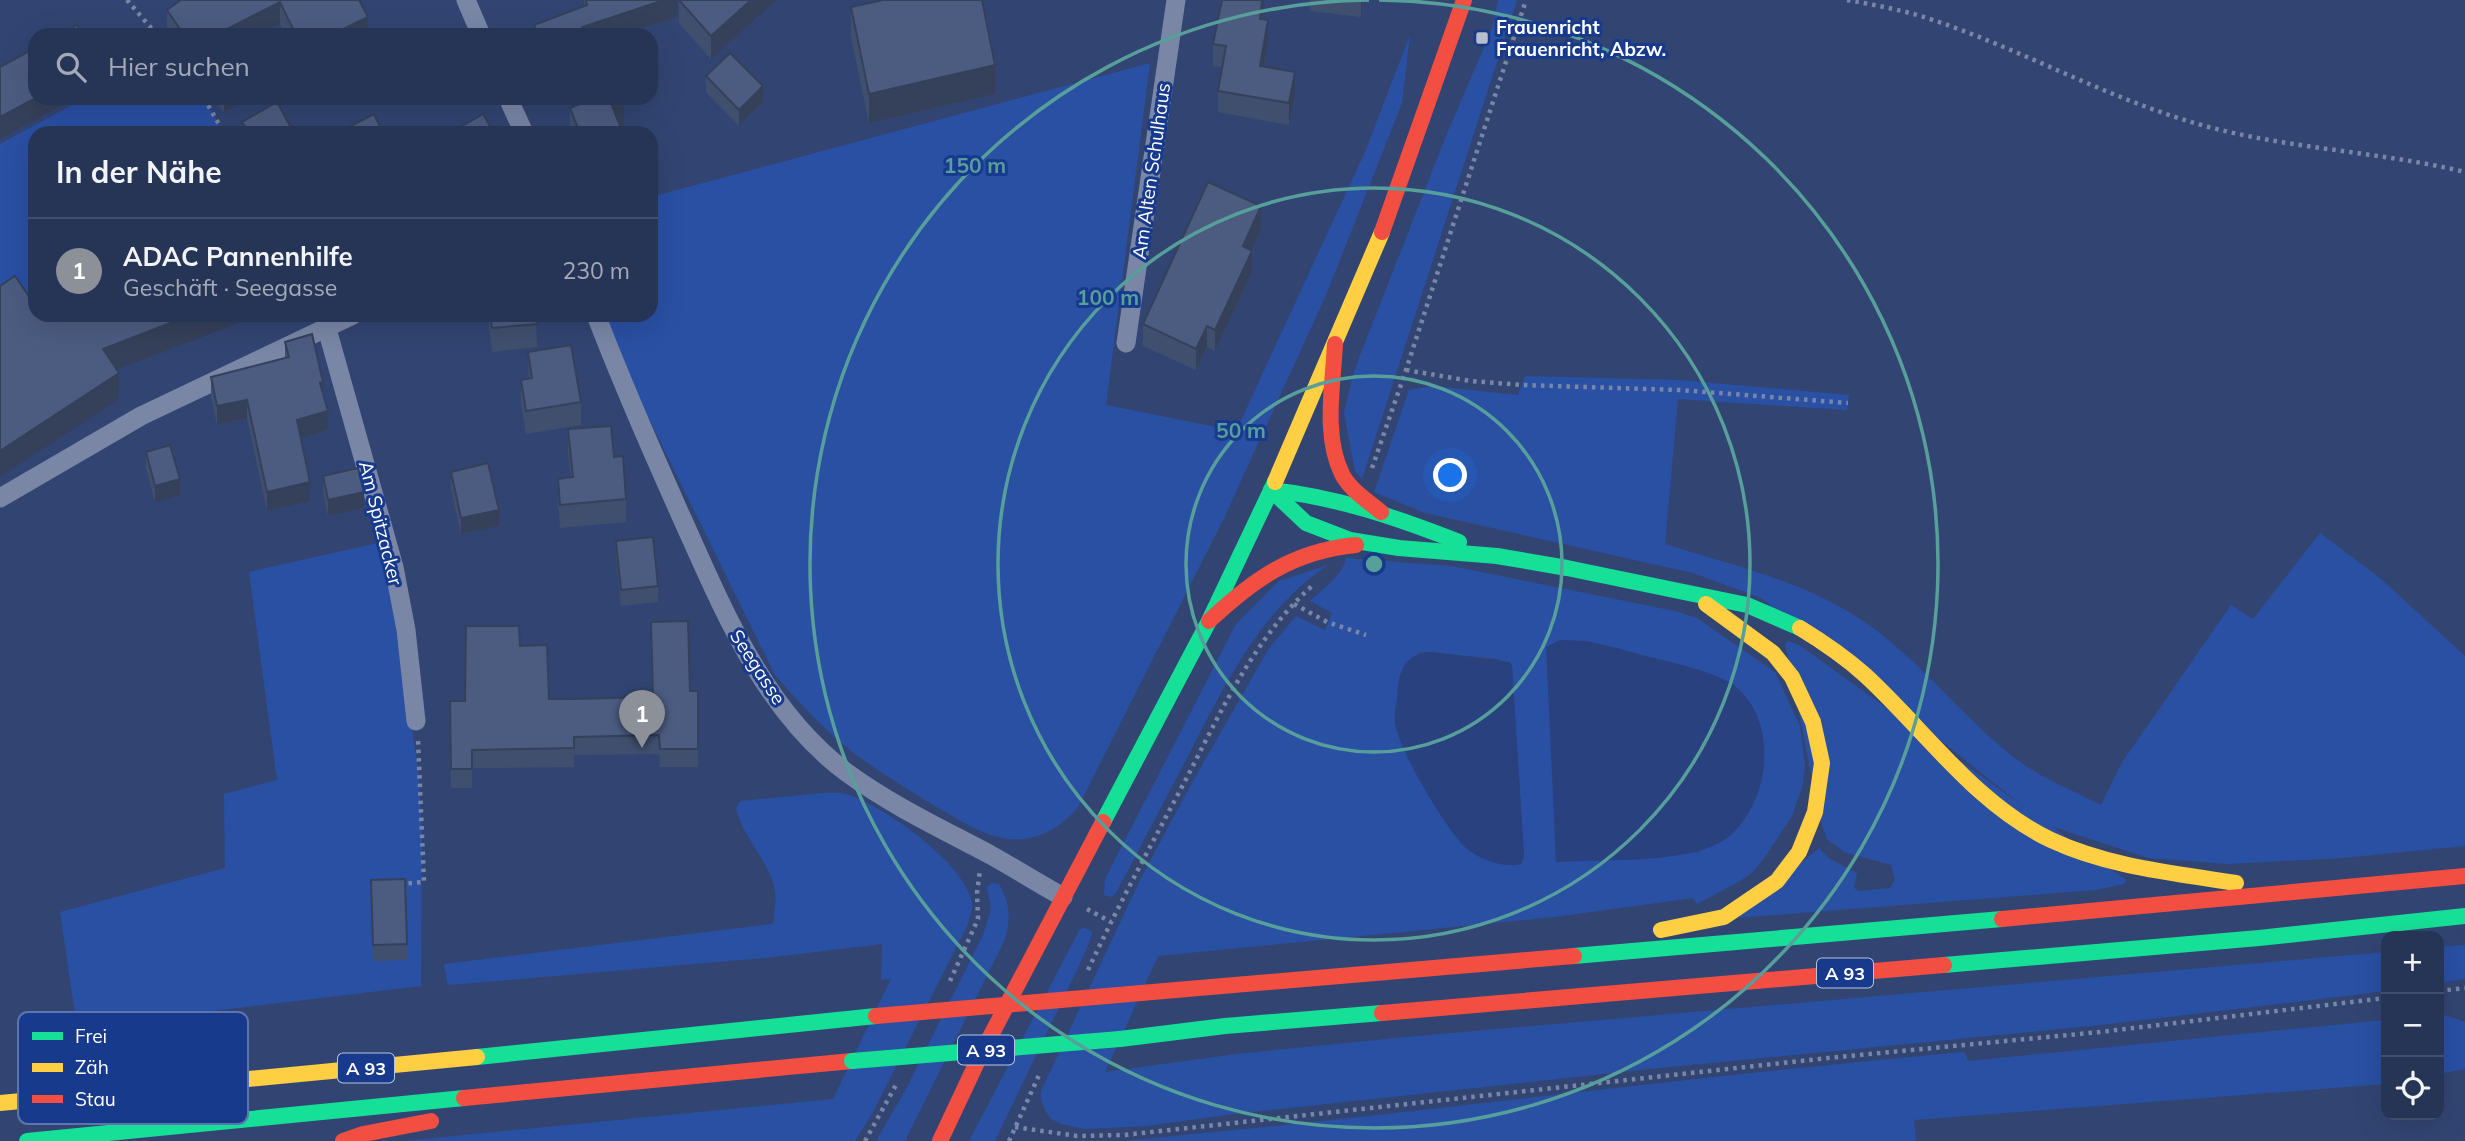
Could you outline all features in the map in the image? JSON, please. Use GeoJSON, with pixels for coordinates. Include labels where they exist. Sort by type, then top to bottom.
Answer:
{"type":"FeatureCollection","features":[{"type":"Feature","properties":{"kind":"main road"},"geometry":{"type":"LineString","coordinates":[[940,1141],[979,1058],[1209,621],[1271,490],[1389,216],[1464,0]]}},
{"type":"Feature","properties":{"kind":"main road"},"geometry":{"type":"LineString","coordinates":[[1335,344],[1333,417],[1337,460],[1342,473],[1354,489],[1381,512]]}},
{"type":"Feature","properties":{"kind":"main road"},"geometry":{"type":"LineString","coordinates":[[1271,490],[1299,492],[1381,512],[1496,556]]}},
{"type":"Feature","properties":{"kind":"main road"},"geometry":{"type":"LineString","coordinates":[[1271,490],[1289,510],[1306,523],[1329,533],[1377,544],[1442,553],[1496,556],[1602,574],[1747,605],[1802,629],[1827,645],[1878,686],[1991,800],[2025,826],[2051,840],[2112,863],[2142,870],[2287,891]]}},
{"type":"Feature","properties":{"kind":"main road"},"geometry":{"type":"LineString","coordinates":[[1209,621],[1256,579],[1309,552],[1336,545],[1377,544]]}},
{"type":"Feature","properties":{"kind":"main road"},"geometry":{"type":"LineString","coordinates":[[1515,960],[1724,917],[1777,881],[1799,852],[1815,812],[1822,763],[1813,722],[1792,677],[1773,653],[1695,596]]}},
{"type":"Feature","properties":{"kind":"main road","name":"A 93"},"geometry":{"type":"LineString","coordinates":[[248,1081],[876,1016],[1873,931],[2465,876]]}},
{"type":"Feature","properties":{"kind":"main road","name":"A 93"},"geometry":{"type":"LineString","coordinates":[[248,1117],[852,1061],[1120,1039],[1225,1026],[2259,938],[2465,916]]}},
{"type":"Feature","properties":{"kind":"main road"},"geometry":{"type":"LineString","coordinates":[[343,1141],[596,1087]]}},
{"type":"Feature","properties":{"kind":"main road","name":"A 93"},"geometry":{"type":"LineString","coordinates":[[0,1103],[18,1101]]}},
{"type":"Feature","properties":{"kind":"main road","name":"A 93"},"geometry":{"type":"LineString","coordinates":[[27,1141],[187,1124]]}},
{"type":"Feature","properties":{"kind":"street"},"geometry":{"type":"LineString","coordinates":[[466,0],[478,28]]}},
{"type":"Feature","properties":{"kind":"street","name":"Am Alten Schulhaus"},"geometry":{"type":"LineString","coordinates":[[1126,343],[1177,0]]}},
{"type":"Feature","properties":{"kind":"street"},"geometry":{"type":"LineString","coordinates":[[511,105],[521,126]]}},
{"type":"Feature","properties":{"kind":"street"},"geometry":{"type":"LineString","coordinates":[[0,498],[141,416],[340,322]]}},
{"type":"Feature","properties":{"kind":"street","name":"Seegasse"},"geometry":{"type":"LineString","coordinates":[[599,322],[625,391],[727,617],[750,662],[775,697],[809,737],[844,771],[898,807],[1063,897]]}},
{"type":"Feature","properties":{"kind":"street","name":"Am Spitzacker"},"geometry":{"type":"LineString","coordinates":[[327,329],[394,567],[406,630],[415,721]]}},
{"type":"Feature","properties":{"kind":"path"},"geometry":{"type":"LineString","coordinates":[[127,0],[151,28]]}},
{"type":"Feature","properties":{"kind":"path"},"geometry":{"type":"LineString","coordinates":[[1847,0],[1928,18],[2123,100],[2190,122],[2258,139],[2465,172]]}},
{"type":"Feature","properties":{"kind":"path"},"geometry":{"type":"LineString","coordinates":[[208,105],[220,126]]}},
{"type":"Feature","properties":{"kind":"path"},"geometry":{"type":"LineString","coordinates":[[1406,370],[1471,381],[1679,390],[1848,403]]}},
{"type":"Feature","properties":{"kind":"path"},"geometry":{"type":"LineString","coordinates":[[1294,604],[1327,622],[1366,635]]}},
{"type":"Feature","properties":{"kind":"path"},"geometry":{"type":"LineString","coordinates":[[389,885],[424,882],[420,754],[415,721]]}},
{"type":"Feature","properties":{"kind":"path"},"geometry":{"type":"LineString","coordinates":[[2444,990],[2465,988]]}},
{"type":"Feature","properties":{"kind":"path"},"geometry":{"type":"LineString","coordinates":[[1015,1127],[1077,1136],[1124,1135],[1814,1059],[2100,1032],[2381,999]]}},
{"type":"Feature","properties":{"kind":"shaded area"},"geometry":{"type":"Polygon","coordinates":[[[1498,0],[1517,0],[1362,479],[1355,471],[1344,413],[1354,371],[1446,136],[1492,29],[1498,0]]]}},
{"type":"Feature","properties":{"kind":"shaded area"},"geometry":{"type":"Polygon","coordinates":[[[1410,35],[1402,103],[1326,295],[1224,518],[1078,807],[1056,827],[1038,836],[1018,839],[999,837],[956,818],[897,782],[855,754],[823,726],[775,675],[601,322],[658,322],[658,195],[1150,63],[1106,405],[1236,431],[1365,152],[1410,35]]]}},
{"type":"Feature","properties":{"kind":"shaded area"},"geometry":{"type":"Polygon","coordinates":[[[72,105],[208,105],[220,126],[33,126],[72,105]]]}},
{"type":"Feature","properties":{"kind":"shaded area"},"geometry":{"type":"Polygon","coordinates":[[[28,129],[28,322],[66,322],[0,356],[0,144],[28,129]]]}},
{"type":"Feature","properties":{"kind":"shaded area"},"geometry":{"type":"Polygon","coordinates":[[[1525,376],[1680,380],[1849,395],[1847,410],[1678,399],[1665,544],[1767,575],[1840,607],[1885,637],[1984,731],[2026,766],[2101,805],[2121,764],[2231,605],[2253,619],[2320,533],[2380,578],[2465,656],[2465,846],[2342,858],[2228,864],[2149,858],[2047,825],[1761,598],[1693,573],[1425,513],[1374,492],[1409,390],[1433,386],[1518,395],[1525,376]]]}},
{"type":"Feature","properties":{"kind":"shaded area"},"geometry":{"type":"Polygon","coordinates":[[[382,542],[418,768],[422,832],[421,986],[203,1012],[75,1012],[60,912],[225,868],[224,794],[277,780],[249,572],[382,542]]]}},
{"type":"Feature","properties":{"kind":"shaded area"},"geometry":{"type":"Polygon","coordinates":[[[1346,558],[1451,566],[1675,611],[1697,618],[1775,672],[1800,726],[1805,765],[1803,784],[1792,816],[1753,872],[1697,904],[1693,898],[1554,917],[1158,956],[1105,1072],[1236,1054],[1417,1036],[2381,952],[2381,992],[2100,1025],[1660,1068],[1241,1113],[1146,1126],[1085,1129],[1051,1119],[1041,1100],[1041,1091],[1141,878],[1268,650],[1296,616],[1325,630],[1332,613],[1310,601],[1341,571],[1346,558]],[[1583,640],[1556,862],[1647,858],[1699,852],[1734,684],[1689,667],[1583,640]],[[1417,653],[1521,864],[1524,856],[1512,666],[1497,659],[1417,653]]]}},
{"type":"Feature","properties":{"kind":"shaded area"},"geometry":{"type":"Polygon","coordinates":[[[1328,565],[1282,604],[1246,652],[1230,677],[1116,893],[1112,897],[1104,895],[1105,879],[1236,624],[1279,581],[1328,565]]]}},
{"type":"Feature","properties":{"kind":"shaded area"},"geometry":{"type":"Polygon","coordinates":[[[1560,640],[1605,645],[1694,668],[1728,681],[1745,696],[1762,731],[1763,770],[1755,800],[1746,818],[1734,832],[1719,843],[1683,854],[1640,859],[1556,862],[1546,647],[1560,640]]]}},
{"type":"Feature","properties":{"kind":"shaded area"},"geometry":{"type":"Polygon","coordinates":[[[1788,641],[1799,645],[2126,880],[2124,884],[2096,890],[1736,918],[1819,848],[1830,859],[1857,873],[1854,888],[1859,891],[1890,888],[1895,880],[1891,865],[1844,852],[1827,839],[1821,822],[1785,644],[1788,641]]]}},
{"type":"Feature","properties":{"kind":"shaded area"},"geometry":{"type":"Polygon","coordinates":[[[1430,652],[1510,662],[1512,666],[1524,857],[1521,864],[1492,862],[1478,856],[1457,839],[1414,770],[1398,736],[1395,710],[1401,673],[1413,657],[1430,652]]]}},
{"type":"Feature","properties":{"kind":"shaded area"},"geometry":{"type":"Polygon","coordinates":[[[823,793],[849,795],[902,824],[955,871],[966,887],[972,903],[968,924],[873,1112],[855,1141],[403,1141],[833,1099],[891,979],[881,980],[882,944],[765,958],[448,985],[444,964],[773,924],[776,898],[772,879],[744,830],[736,809],[740,801],[823,793]]]}},
{"type":"Feature","properties":{"kind":"shaded area"},"geometry":{"type":"Polygon","coordinates":[[[992,883],[999,884],[1007,904],[1009,918],[1005,939],[905,1141],[876,1141],[905,1091],[983,935],[991,909],[987,887],[992,883]]]}},
{"type":"Feature","properties":{"kind":"shaded area"},"geometry":{"type":"Polygon","coordinates":[[[1080,929],[1092,931],[1092,934],[1084,955],[995,1141],[969,1141],[1080,929]]]}},
{"type":"Feature","properties":{"kind":"shaded area"},"geometry":{"type":"Polygon","coordinates":[[[2465,945],[2465,979],[2444,982],[2444,947],[2465,945]]]}},
{"type":"Feature","properties":{"kind":"shaded area"},"geometry":{"type":"Polygon","coordinates":[[[2444,1015],[2465,1022],[2465,1069],[2444,1073],[2444,1015]]]}},
{"type":"Feature","properties":{"kind":"shaded area"},"geometry":{"type":"Polygon","coordinates":[[[2381,1020],[2381,1084],[1914,1120],[1916,1141],[1123,1141],[1965,1052],[1968,1061],[2381,1020]]]}},
{"type":"Feature","properties":{"kind":"building"},"geometry":{"type":"Polygon","coordinates":[[[181,0],[359,0],[368,17],[345,28],[293,28],[280,2],[229,28],[179,28],[167,10],[181,0]]]}},
{"type":"Feature","properties":{"kind":"building"},"geometry":{"type":"Polygon","coordinates":[[[586,0],[664,0],[582,28],[535,28],[534,25],[587,5],[586,0]]]}},
{"type":"Feature","properties":{"kind":"building"},"geometry":{"type":"Polygon","coordinates":[[[679,0],[751,0],[711,36],[679,0]]]}},
{"type":"Feature","properties":{"kind":"building"},"geometry":{"type":"Polygon","coordinates":[[[883,0],[982,0],[995,65],[869,94],[851,7],[883,0]]]}},
{"type":"Feature","properties":{"kind":"building"},"geometry":{"type":"Polygon","coordinates":[[[1222,0],[1262,0],[1260,19],[1268,20],[1260,66],[1295,72],[1289,103],[1218,91],[1226,46],[1213,44],[1222,0]]]}},
{"type":"Feature","properties":{"kind":"building"},"geometry":{"type":"Polygon","coordinates":[[[28,52],[28,102],[0,117],[0,67],[28,52]]]}},
{"type":"Feature","properties":{"kind":"building"},"geometry":{"type":"Polygon","coordinates":[[[730,53],[763,86],[739,110],[706,76],[730,53]]]}},
{"type":"Feature","properties":{"kind":"building"},"geometry":{"type":"Polygon","coordinates":[[[272,105],[279,105],[290,126],[245,126],[242,122],[272,105]]]}},
{"type":"Feature","properties":{"kind":"building"},"geometry":{"type":"Polygon","coordinates":[[[578,105],[614,105],[612,106],[620,126],[577,126],[570,108],[578,105]]]}},
{"type":"Feature","properties":{"kind":"building"},"geometry":{"type":"Polygon","coordinates":[[[374,114],[380,126],[351,126],[374,114]]]}},
{"type":"Feature","properties":{"kind":"building"},"geometry":{"type":"Polygon","coordinates":[[[483,114],[490,126],[462,126],[483,114]]]}},
{"type":"Feature","properties":{"kind":"building"},"geometry":{"type":"Polygon","coordinates":[[[1208,182],[1261,206],[1243,246],[1252,251],[1215,330],[1207,326],[1196,349],[1143,324],[1208,182]]]}},
{"type":"Feature","properties":{"kind":"building"},"geometry":{"type":"Polygon","coordinates":[[[15,276],[28,295],[28,322],[173,322],[103,349],[119,373],[0,451],[0,286],[15,276]]]}},
{"type":"Feature","properties":{"kind":"building"},"geometry":{"type":"Polygon","coordinates":[[[491,322],[537,322],[537,324],[492,328],[491,322]]]}},
{"type":"Feature","properties":{"kind":"building"},"geometry":{"type":"Polygon","coordinates":[[[312,334],[323,382],[320,383],[328,411],[297,420],[310,482],[267,492],[247,400],[217,406],[211,377],[289,357],[285,342],[312,334]]]}},
{"type":"Feature","properties":{"kind":"building"},"geometry":{"type":"Polygon","coordinates":[[[571,345],[581,402],[526,411],[521,380],[532,378],[528,352],[571,345]]]}},
{"type":"Feature","properties":{"kind":"building"},"geometry":{"type":"Polygon","coordinates":[[[611,426],[614,457],[623,456],[626,499],[560,505],[558,479],[573,477],[568,429],[611,426]]]}},
{"type":"Feature","properties":{"kind":"building"},"geometry":{"type":"Polygon","coordinates":[[[170,445],[180,479],[155,486],[146,452],[170,445]]]}},
{"type":"Feature","properties":{"kind":"building"},"geometry":{"type":"Polygon","coordinates":[[[488,463],[499,510],[461,518],[451,472],[488,463]]]}},
{"type":"Feature","properties":{"kind":"building"},"geometry":{"type":"Polygon","coordinates":[[[358,468],[364,492],[328,500],[323,476],[358,468]]]}},
{"type":"Feature","properties":{"kind":"building"},"geometry":{"type":"Polygon","coordinates":[[[653,537],[658,586],[621,590],[616,541],[653,537]]]}},
{"type":"Feature","properties":{"kind":"building"},"geometry":{"type":"Polygon","coordinates":[[[688,621],[690,691],[698,691],[698,749],[660,749],[659,735],[574,737],[574,748],[472,750],[472,769],[451,769],[450,701],[465,701],[466,626],[519,626],[520,646],[547,645],[549,699],[573,699],[653,697],[651,622],[688,621]]]}},
{"type":"Feature","properties":{"kind":"building"},"geometry":{"type":"Polygon","coordinates":[[[405,879],[407,944],[373,945],[371,880],[405,879]]]}},
{"type":"Feature","properties":{"kind":"traffic: fast"},"geometry":{"type":"LineString","coordinates":[[1103,822],[1209,621],[1275,482]]}},
{"type":"Feature","properties":{"kind":"traffic: fast"},"geometry":{"type":"LineString","coordinates":[[1271,490],[1306,523],[1350,540],[1399,548],[1497,556],[1567,568],[1747,605],[1800,628]]}},
{"type":"Feature","properties":{"kind":"traffic: fast"},"geometry":{"type":"LineString","coordinates":[[1271,490],[1296,493],[1367,510],[1459,542]]}},
{"type":"Feature","properties":{"kind":"traffic: fast"},"geometry":{"type":"LineString","coordinates":[[1944,965],[2259,938],[2465,916]]}},
{"type":"Feature","properties":{"kind":"traffic: fast"},"geometry":{"type":"LineString","coordinates":[[1574,956],[2002,919]]}},
{"type":"Feature","properties":{"kind":"traffic: fast"},"geometry":{"type":"LineString","coordinates":[[1120,1039],[1225,1026],[1382,1013]]}},
{"type":"Feature","properties":{"kind":"traffic: fast"},"geometry":{"type":"LineString","coordinates":[[477,1057],[876,1016]]}},
{"type":"Feature","properties":{"kind":"traffic: fast"},"geometry":{"type":"LineString","coordinates":[[852,1061],[1120,1039]]}},
{"type":"Feature","properties":{"kind":"traffic: fast"},"geometry":{"type":"LineString","coordinates":[[248,1119],[464,1098]]}},
{"type":"Feature","properties":{"kind":"traffic: fast"},"geometry":{"type":"LineString","coordinates":[[27,1141],[200,1124]]}},
{"type":"Feature","properties":{"kind":"traffic: slow"},"geometry":{"type":"LineString","coordinates":[[1275,482],[1382,232]]}},
{"type":"Feature","properties":{"kind":"traffic: slow"},"geometry":{"type":"LineString","coordinates":[[1661,930],[1724,917],[1777,881],[1799,852],[1815,812],[1822,763],[1813,722],[1792,677],[1773,653],[1706,604]]}},
{"type":"Feature","properties":{"kind":"traffic: slow"},"geometry":{"type":"LineString","coordinates":[[1800,628],[1865,675],[1952,765],[1998,807],[2024,825],[2051,840],[2096,857],[2142,868],[2236,883]]}},
{"type":"Feature","properties":{"kind":"traffic: slow"},"geometry":{"type":"LineString","coordinates":[[248,1079],[477,1057]]}},
{"type":"Feature","properties":{"kind":"traffic: slow"},"geometry":{"type":"LineString","coordinates":[[0,1103],[18,1101]]}},
{"type":"Feature","properties":{"kind":"traffic: jam"},"geometry":{"type":"LineString","coordinates":[[1382,232],[1464,0]]}},
{"type":"Feature","properties":{"kind":"traffic: jam"},"geometry":{"type":"LineString","coordinates":[[1335,344],[1331,427],[1336,459],[1350,485],[1381,512]]}},
{"type":"Feature","properties":{"kind":"traffic: jam"},"geometry":{"type":"LineString","coordinates":[[1209,621],[1242,592],[1276,570],[1313,554],[1356,545]]}},
{"type":"Feature","properties":{"kind":"traffic: jam"},"geometry":{"type":"LineString","coordinates":[[940,1141],[979,1058],[1103,822]]}},
{"type":"Feature","properties":{"kind":"traffic: jam"},"geometry":{"type":"LineString","coordinates":[[2002,919],[2465,876]]}},
{"type":"Feature","properties":{"kind":"traffic: jam"},"geometry":{"type":"LineString","coordinates":[[1141,993],[1574,956]]}},
{"type":"Feature","properties":{"kind":"traffic: jam"},"geometry":{"type":"LineString","coordinates":[[1382,1013],[1944,965]]}},
{"type":"Feature","properties":{"kind":"traffic: jam"},"geometry":{"type":"LineString","coordinates":[[876,1016],[1141,993]]}},
{"type":"Feature","properties":{"kind":"traffic: jam"},"geometry":{"type":"LineString","coordinates":[[464,1098],[852,1061]]}},
{"type":"Feature","properties":{"kind":"traffic: jam"},"geometry":{"type":"LineString","coordinates":[[343,1141],[363,1134],[431,1121]]}},
{"type":"Feature","properties":{"kind":"place","name":"Frauenricht Frauenricht, Abzw."},"geometry":{"type":"Point","coordinates":[1482,38]}},
{"type":"Feature","properties":{"kind":"place","name":"ADAC Pannenhilfe"},"geometry":{"type":"Point","coordinates":[642,748]}}]}
